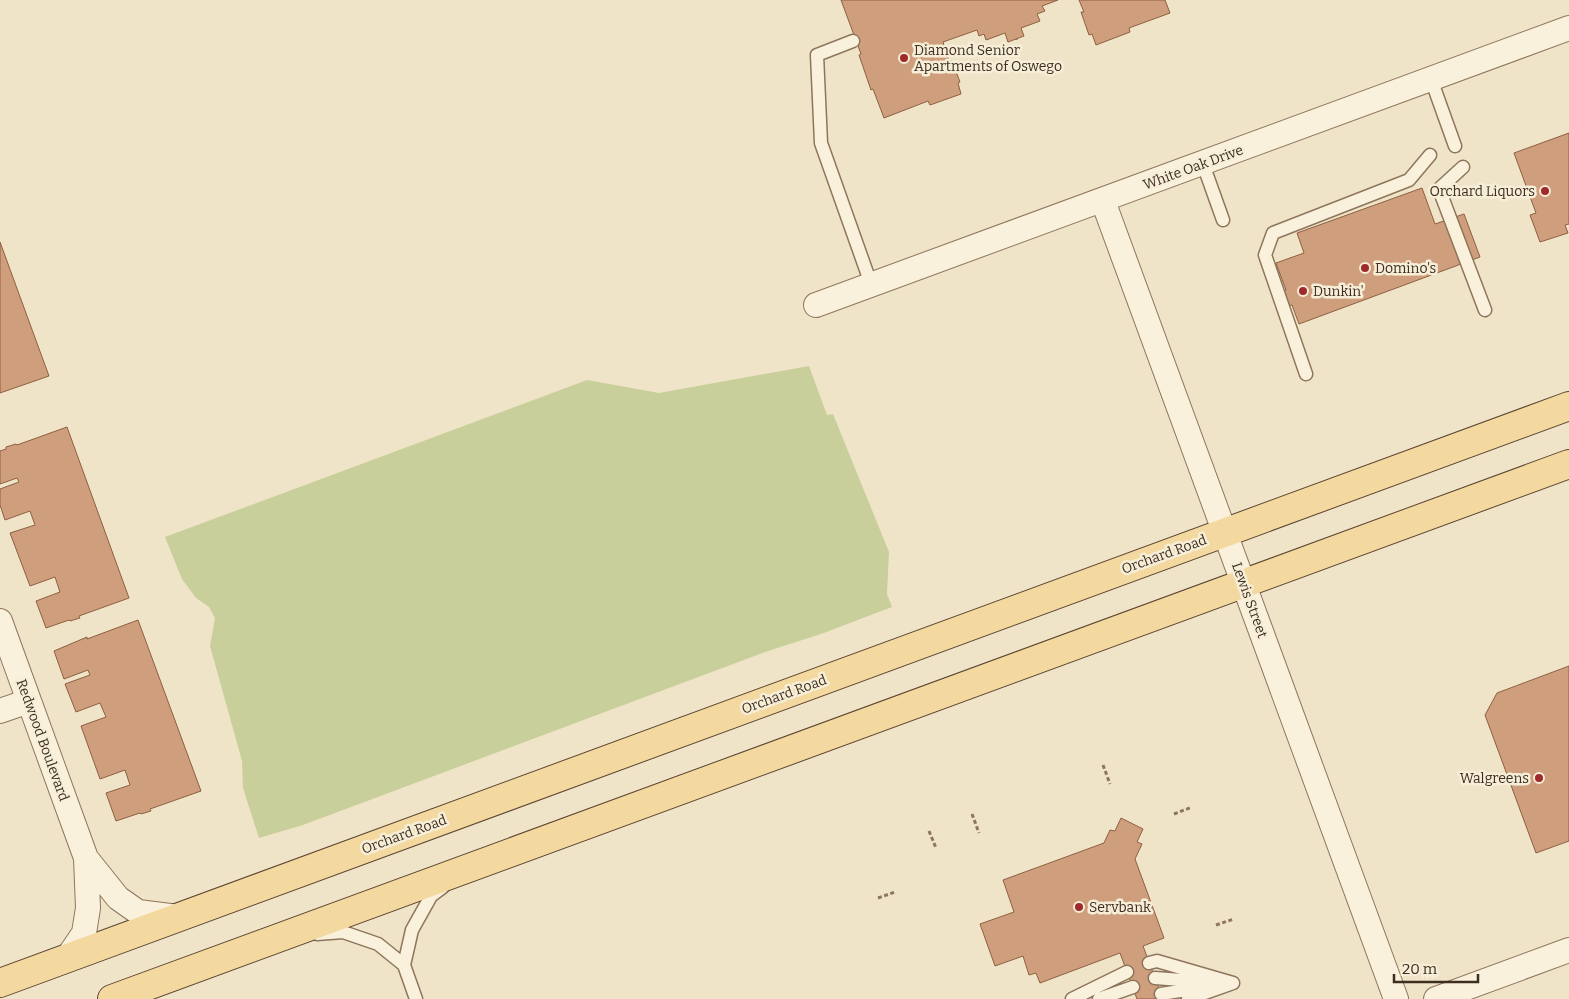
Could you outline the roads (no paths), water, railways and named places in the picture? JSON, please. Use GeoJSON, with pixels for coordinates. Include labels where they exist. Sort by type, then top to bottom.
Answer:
{"type":"FeatureCollection","features":[{"type":"Feature","properties":{"kind":"main road","name":"Orchard Road"},"geometry":{"type":"LineString","coordinates":[[0,983],[1569,406]]}},
{"type":"Feature","properties":{"kind":"main road"},"geometry":{"type":"LineString","coordinates":[[112,999],[1569,464]]}},
{"type":"Feature","properties":{"kind":"street","name":"White Oak Drive"},"geometry":{"type":"LineString","coordinates":[[816,305],[1569,28]]}},
{"type":"Feature","properties":{"kind":"street","name":"Lewis Street"},"geometry":{"type":"LineString","coordinates":[[1103,200],[1396,999]]}},
{"type":"Feature","properties":{"kind":"street","name":"Redwood Boulevard"},"geometry":{"type":"LineString","coordinates":[[0,622],[86,858],[88,908],[84,933],[67,958]]}},
{"type":"Feature","properties":{"kind":"street"},"geometry":{"type":"LineString","coordinates":[[0,711],[29,701]]}},
{"type":"Feature","properties":{"kind":"street","name":"Redwood Boulevard"},"geometry":{"type":"LineString","coordinates":[[86,858],[118,898],[138,912],[178,918]]}},
{"type":"Feature","properties":{"kind":"street"},"geometry":{"type":"LineString","coordinates":[[1436,999],[1569,950]]}},
{"type":"Feature","properties":{"kind":"lane"},"geometry":{"type":"LineString","coordinates":[[853,41],[817,55],[821,143],[871,284]]}},
{"type":"Feature","properties":{"kind":"lane"},"geometry":{"type":"LineString","coordinates":[[1432,79],[1455,146]]}},
{"type":"Feature","properties":{"kind":"lane"},"geometry":{"type":"LineString","coordinates":[[1306,374],[1265,255],[1274,234],[1409,180],[1430,155]]}},
{"type":"Feature","properties":{"kind":"lane"},"geometry":{"type":"LineString","coordinates":[[1203,164],[1223,220]]}},
{"type":"Feature","properties":{"kind":"lane"},"geometry":{"type":"LineString","coordinates":[[1463,167],[1439,189],[1485,310]]}},
{"type":"Feature","properties":{"kind":"lane"},"geometry":{"type":"LineString","coordinates":[[404,965],[412,930],[431,896],[471,867]]}},
{"type":"Feature","properties":{"kind":"lane"},"geometry":{"type":"LineString","coordinates":[[280,937],[343,932],[378,944],[404,965],[416,999]]}},
{"type":"Feature","properties":{"kind":"lane"},"geometry":{"type":"LineString","coordinates":[[1149,963],[1156,961],[1233,983]]}},
{"type":"Feature","properties":{"kind":"lane"},"geometry":{"type":"LineString","coordinates":[[1072,999],[1127,972]]}},
{"type":"Feature","properties":{"kind":"lane"},"geometry":{"type":"LineString","coordinates":[[1155,978],[1233,983]]}},
{"type":"Feature","properties":{"kind":"lane"},"geometry":{"type":"LineString","coordinates":[[1161,994],[1233,983]]}},
{"type":"Feature","properties":{"kind":"lane"},"geometry":{"type":"LineString","coordinates":[[1188,999],[1233,983]]}},
{"type":"Feature","properties":{"kind":"lane"},"geometry":{"type":"LineString","coordinates":[[1099,999],[1132,987]]}},
{"type":"Feature","properties":{"kind":"place","name":"Diamond Senior Apartments of Oswego"},"geometry":{"type":"Point","coordinates":[904,58]}},
{"type":"Feature","properties":{"kind":"place","name":"Orchard Liquors"},"geometry":{"type":"Point","coordinates":[1545,191]}},
{"type":"Feature","properties":{"kind":"place","name":"Domino's"},"geometry":{"type":"Point","coordinates":[1365,268]}},
{"type":"Feature","properties":{"kind":"place","name":"Dunkin'"},"geometry":{"type":"Point","coordinates":[1303,291]}},
{"type":"Feature","properties":{"kind":"place","name":"Walgreens"},"geometry":{"type":"Point","coordinates":[1539,778]}},
{"type":"Feature","properties":{"kind":"place","name":"Servbank"},"geometry":{"type":"Point","coordinates":[1079,907]}}]}
